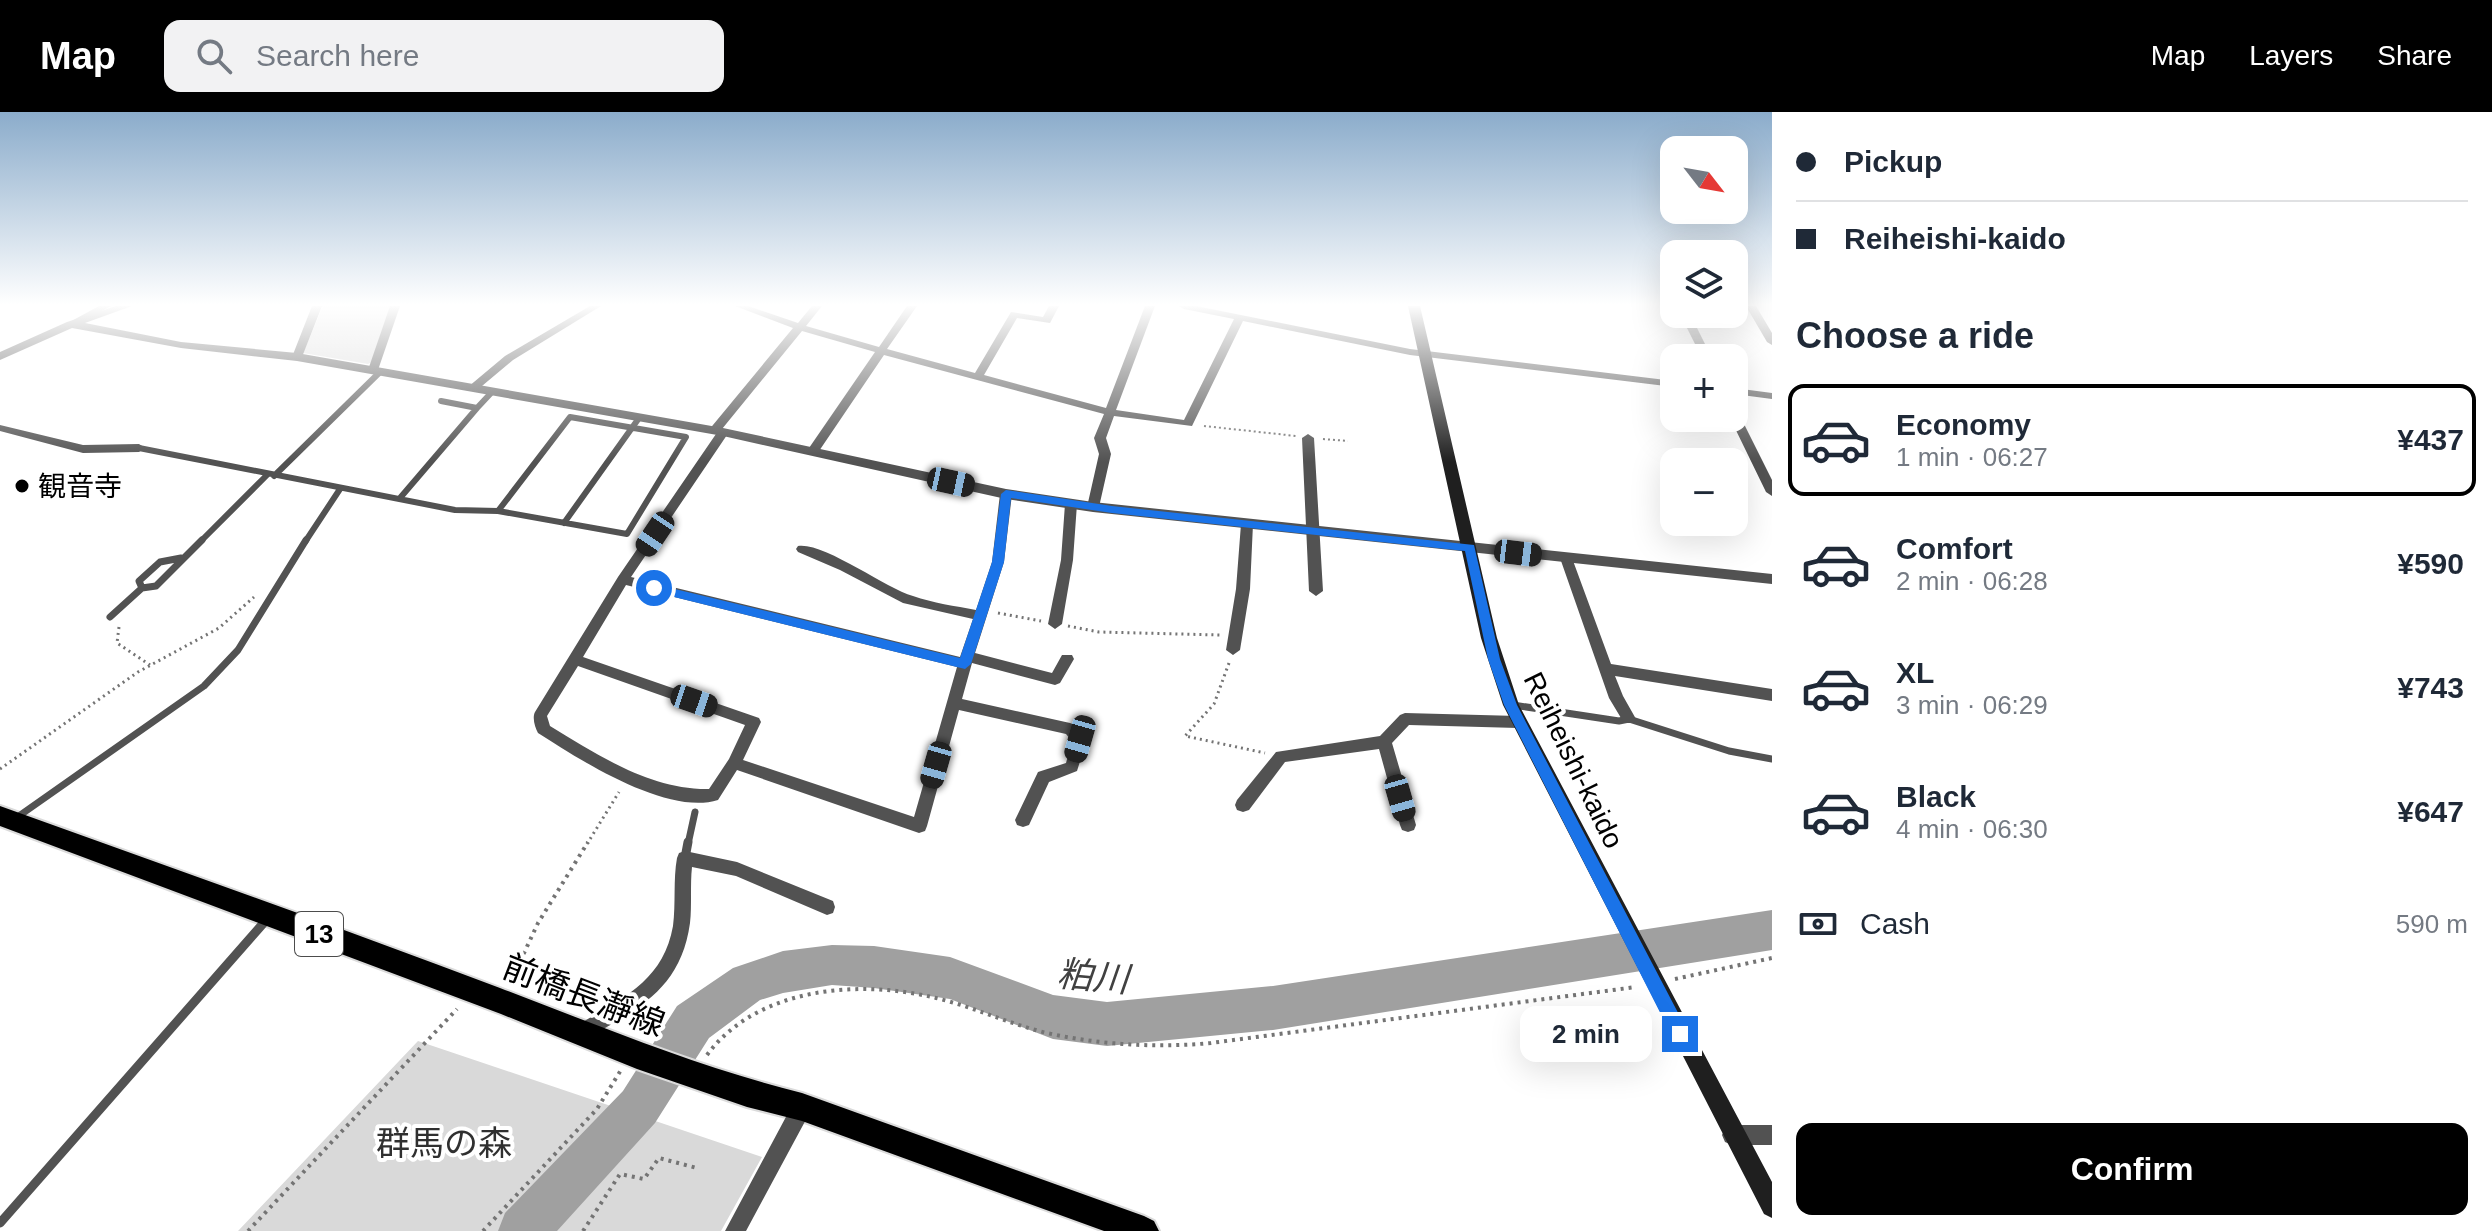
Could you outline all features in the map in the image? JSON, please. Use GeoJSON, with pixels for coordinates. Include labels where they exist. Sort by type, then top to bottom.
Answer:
{"type":"FeatureCollection","features":[{"type":"Feature","properties":{"kind":"main road","name":"Reiheishi-kaido"},"geometry":{"type":"LineString","coordinates":[[1426,358],[1494,659],[1511,705],[1622,924],[1772,1206]]}},
{"type":"Feature","properties":{"kind":"main road","name":"前橋長瀞線"},"geometry":{"type":"LineString","coordinates":[[7,818],[501,1001],[634,1055],[802,1107],[1144,1231]]}},
{"type":"Feature","properties":{"kind":"street"},"geometry":{"type":"LineString","coordinates":[[304,358],[635,423],[718,432],[1006,494],[1071,504],[1772,579]]}},
{"type":"Feature","properties":{"kind":"street"},"geometry":{"type":"LineString","coordinates":[[376,371],[380,358]]}},
{"type":"Feature","properties":{"kind":"street"},"geometry":{"type":"LineString","coordinates":[[472,389],[509,358]]}},
{"type":"Feature","properties":{"kind":"street"},"geometry":{"type":"LineString","coordinates":[[574,659],[754,722],[734,763],[713,795],[689,796],[606,768],[543,729],[540,716],[574,659],[623,580],[718,432],[775,358]]}},
{"type":"Feature","properties":{"kind":"street"},"geometry":{"type":"LineString","coordinates":[[813,451],[875,358]]}},
{"type":"Feature","properties":{"kind":"street"},"geometry":{"type":"LineString","coordinates":[[911,358],[1108,412],[1188,424],[1220,358]]}},
{"type":"Feature","properties":{"kind":"street"},"geometry":{"type":"LineString","coordinates":[[978,377],[989,358]]}},
{"type":"Feature","properties":{"kind":"street"},"geometry":{"type":"LineString","coordinates":[[1093,507],[1105,454],[1100,438],[1129,358]]}},
{"type":"Feature","properties":{"kind":"street"},"geometry":{"type":"LineString","coordinates":[[1460,358],[1660,382]]}},
{"type":"Feature","properties":{"kind":"street"},"geometry":{"type":"LineString","coordinates":[[1748,393],[1772,396]]}},
{"type":"Feature","properties":{"kind":"street"},"geometry":{"type":"LineString","coordinates":[[0,428],[83,449],[139,448]]}},
{"type":"Feature","properties":{"kind":"street"},"geometry":{"type":"LineString","coordinates":[[1744,432],[1766,469],[1772,492]]}},
{"type":"Feature","properties":{"kind":"street"},"geometry":{"type":"LineString","coordinates":[[1308,438],[1316,591]]}},
{"type":"Feature","properties":{"kind":"street"},"geometry":{"type":"LineString","coordinates":[[734,763],[919,826],[980,613],[998,562],[1006,494]]}},
{"type":"Feature","properties":{"kind":"street"},"geometry":{"type":"LineString","coordinates":[[1055,624],[1067,560],[1071,504]]}},
{"type":"Feature","properties":{"kind":"street"},"geometry":{"type":"LineString","coordinates":[[1233,650],[1247,524]]}},
{"type":"Feature","properties":{"kind":"street"},"geometry":{"type":"LineString","coordinates":[[802,549],[845,567],[908,600],[980,613]]}},
{"type":"Feature","properties":{"kind":"street"},"geometry":{"type":"LineString","coordinates":[[1566,558],[1616,698],[1629,719]]}},
{"type":"Feature","properties":{"kind":"street"},"geometry":{"type":"LineString","coordinates":[[623,580],[1055,679],[1067,659]]}},
{"type":"Feature","properties":{"kind":"street"},"geometry":{"type":"LineString","coordinates":[[1606,669],[1772,695]]}},
{"type":"Feature","properties":{"kind":"street"},"geometry":{"type":"LineString","coordinates":[[954,703],[1070,729],[1080,739],[1072,767],[1043,777],[1023,820]]}},
{"type":"Feature","properties":{"kind":"street"},"geometry":{"type":"LineString","coordinates":[[1243,805],[1281,756],[1384,742],[1405,719],[1518,722]]}},
{"type":"Feature","properties":{"kind":"street"},"geometry":{"type":"LineString","coordinates":[[1384,742],[1408,825]]}},
{"type":"Feature","properties":{"kind":"street"},"geometry":{"type":"LineString","coordinates":[[580,1033],[661,982],[671,961],[681,925],[685,858],[737,869],[827,907]]}},
{"type":"Feature","properties":{"kind":"street"},"geometry":{"type":"LineString","coordinates":[[735,1231],[802,1107]]}},
{"type":"Feature","properties":{"kind":"street"},"geometry":{"type":"LineString","coordinates":[[1732,1135],[1772,1135]]}},
{"type":"Feature","properties":{"kind":"lane"},"geometry":{"type":"LineString","coordinates":[[110,617],[142,588],[156,586],[178,566],[181,558],[376,371]]}},
{"type":"Feature","properties":{"kind":"lane"},"geometry":{"type":"LineString","coordinates":[[400,498],[491,393]]}},
{"type":"Feature","properties":{"kind":"lane"},"geometry":{"type":"LineString","coordinates":[[441,401],[477,408]]}},
{"type":"Feature","properties":{"kind":"lane"},"geometry":{"type":"LineString","coordinates":[[139,448],[455,510],[498,511],[627,534],[686,437],[635,423],[570,417],[498,511]]}},
{"type":"Feature","properties":{"kind":"lane"},"geometry":{"type":"LineString","coordinates":[[564,523],[635,423]]}},
{"type":"Feature","properties":{"kind":"lane"},"geometry":{"type":"LineString","coordinates":[[7,818],[204,686],[238,650],[279,580],[340,489]]}},
{"type":"Feature","properties":{"kind":"lane"},"geometry":{"type":"LineString","coordinates":[[142,588],[139,581],[160,562],[181,558]]}},
{"type":"Feature","properties":{"kind":"lane"},"geometry":{"type":"LineString","coordinates":[[1511,705],[1619,721],[1629,719],[1729,751],[1772,759]]}},
{"type":"Feature","properties":{"kind":"lane"},"geometry":{"type":"LineString","coordinates":[[685,858],[695,812]]}},
{"type":"Feature","properties":{"kind":"lane"},"geometry":{"type":"LineString","coordinates":[[0,1223],[270,915]]}},
{"type":"Feature","properties":{"kind":"path"},"geometry":{"type":"LineString","coordinates":[[1188,424],[1348,441]]}},
{"type":"Feature","properties":{"kind":"path"},"geometry":{"type":"LineString","coordinates":[[0,769],[150,665],[219,628],[264,587],[279,580]]}},
{"type":"Feature","properties":{"kind":"path"},"geometry":{"type":"LineString","coordinates":[[980,613],[1099,632],[1236,635]]}},
{"type":"Feature","properties":{"kind":"path"},"geometry":{"type":"LineString","coordinates":[[110,617],[121,630],[117,643],[150,665]]}},
{"type":"Feature","properties":{"kind":"path"},"geometry":{"type":"LineString","coordinates":[[1233,650],[1214,704],[1185,736],[1281,756]]}},
{"type":"Feature","properties":{"kind":"path"},"geometry":{"type":"LineString","coordinates":[[501,1001],[538,923],[616,797]]}},
{"type":"Feature","properties":{"kind":"path"},"geometry":{"type":"LineString","coordinates":[[692,1074],[726,1029],[745,1015],[769,1005],[812,995],[891,991],[923,995],[1045,1032],[1103,1042],[1159,1046],[1445,1015],[1772,958]]}},
{"type":"Feature","properties":{"kind":"path"},"geometry":{"type":"LineString","coordinates":[[248,1231],[457,1009]]}},
{"type":"Feature","properties":{"kind":"path"},"geometry":{"type":"LineString","coordinates":[[483,1231],[597,1109],[634,1055]]}},
{"type":"Feature","properties":{"kind":"path"},"geometry":{"type":"LineString","coordinates":[[583,1231],[620,1174],[644,1179],[659,1158],[697,1168]]}},
{"type":"Feature","properties":{"kind":"green space"},"geometry":{"type":"Polygon","coordinates":[[[334,358],[373,358],[368,364],[334,358]]]}},
{"type":"Feature","properties":{"kind":"green space","name":"群馬の森"},"geometry":{"type":"Polygon","coordinates":[[[418,1041],[762,1157],[721,1231],[238,1231],[418,1041]]]}},
{"type":"Feature","properties":{"kind":"waterway","name":"粕川"},"geometry":{"type":"LineString","coordinates":[[523,1231],[639,1107],[693,1022],[748,983],[783,972],[832,965],[874,967],[950,978],[1053,1017],[1107,1024],[1273,1008],[1772,930]]}},
{"type":"Feature","properties":{"kind":"place","name":"観音寺"},"geometry":{"type":"Point","coordinates":[22,486]}},
{"type":"Feature","properties":{"kind":"route"},"geometry":{"type":"LineString","coordinates":[[654,588],[965,664],[998,562],[1006,494],[1112,510],[1470,547],[1494,659],[1511,705],[1680,1034]]}}]}
